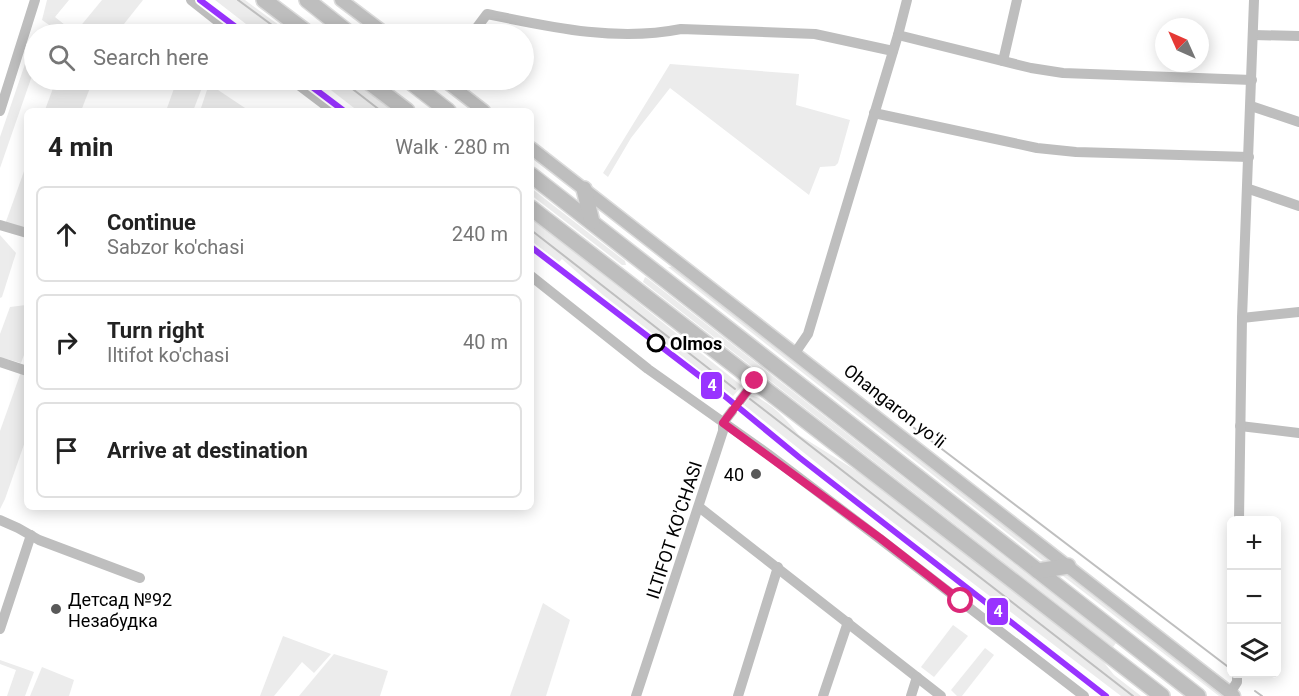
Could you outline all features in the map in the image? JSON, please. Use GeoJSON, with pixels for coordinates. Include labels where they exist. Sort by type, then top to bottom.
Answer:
{"type":"FeatureCollection","features":[{"type":"Feature","properties":{"kind":"highway"},"geometry":{"type":"LineString","coordinates":[[264,0],[296,24]]}},
{"type":"Feature","properties":{"kind":"highway"},"geometry":{"type":"LineString","coordinates":[[307,0],[337,24]]}},
{"type":"Feature","properties":{"kind":"highway"},"geometry":{"type":"LineString","coordinates":[[379,90],[403,108]]}},
{"type":"Feature","properties":{"kind":"highway"},"geometry":{"type":"LineString","coordinates":[[421,90],[444,108]]}},
{"type":"Feature","properties":{"kind":"highway"},"geometry":{"type":"LineString","coordinates":[[534,177],[1198,696]]}},
{"type":"Feature","properties":{"kind":"highway"},"geometry":{"type":"LineString","coordinates":[[584,189],[592,222]]}},
{"type":"Feature","properties":{"kind":"highway"},"geometry":{"type":"LineString","coordinates":[[534,210],[1162,696]]}},
{"type":"Feature","properties":{"kind":"highway"},"geometry":{"type":"LineString","coordinates":[[623,279],[631,278],[637,273],[640,266],[639,259]]}},
{"type":"Feature","properties":{"kind":"highway"},"geometry":{"type":"LineString","coordinates":[[1038,571],[1068,567]]}},
{"type":"Feature","properties":{"kind":"highway"},"geometry":{"type":"LineString","coordinates":[[1115,660],[1129,642]]}},
{"type":"Feature","properties":{"kind":"main road"},"geometry":{"type":"LineString","coordinates":[[341,0],[373,24]]}},
{"type":"Feature","properties":{"kind":"main road"},"geometry":{"type":"LineString","coordinates":[[457,90],[480,108]]}},
{"type":"Feature","properties":{"kind":"main road","name":"Ohangaron yoʻli"},"geometry":{"type":"LineString","coordinates":[[534,150],[1232,694]]}},
{"type":"Feature","properties":{"kind":"street"},"geometry":{"type":"LineString","coordinates":[[27,24],[35,0]]}},
{"type":"Feature","properties":{"kind":"street"},"geometry":{"type":"LineString","coordinates":[[190,0],[221,24]]}},
{"type":"Feature","properties":{"kind":"street"},"geometry":{"type":"LineString","coordinates":[[795,353],[808,334],[907,0]]}},
{"type":"Feature","properties":{"kind":"street"},"geometry":{"type":"LineString","coordinates":[[1003,61],[1017,0]]}},
{"type":"Feature","properties":{"kind":"street"},"geometry":{"type":"LineString","coordinates":[[1239,516],[1242,318],[1249,189],[1254,0]]}},
{"type":"Feature","properties":{"kind":"street"},"geometry":{"type":"LineString","coordinates":[[480,24],[487,14],[533,24]]}},
{"type":"Feature","properties":{"kind":"street"},"geometry":{"type":"LineString","coordinates":[[534,24],[600,34],[662,33],[681,29],[815,34],[893,51]]}},
{"type":"Feature","properties":{"kind":"street"},"geometry":{"type":"LineString","coordinates":[[0,111],[24,35]]}},
{"type":"Feature","properties":{"kind":"street"},"geometry":{"type":"LineString","coordinates":[[898,35],[1031,68],[1063,73],[1252,80]]}},
{"type":"Feature","properties":{"kind":"street"},"geometry":{"type":"LineString","coordinates":[[1253,35],[1299,36]]}},
{"type":"Feature","properties":{"kind":"street"},"geometry":{"type":"LineString","coordinates":[[305,90],[329,108]]}},
{"type":"Feature","properties":{"kind":"street"},"geometry":{"type":"LineString","coordinates":[[1251,106],[1299,122]]}},
{"type":"Feature","properties":{"kind":"street"},"geometry":{"type":"LineString","coordinates":[[874,113],[1047,149],[1076,152],[1249,157]]}},
{"type":"Feature","properties":{"kind":"street"},"geometry":{"type":"LineString","coordinates":[[1249,189],[1299,206]]}},
{"type":"Feature","properties":{"kind":"street"},"geometry":{"type":"LineString","coordinates":[[0,225],[24,232]]}},
{"type":"Feature","properties":{"kind":"street"},"geometry":{"type":"LineString","coordinates":[[534,278],[648,369],[880,538],[1084,696]]}},
{"type":"Feature","properties":{"kind":"street"},"geometry":{"type":"LineString","coordinates":[[1242,318],[1299,312]]}},
{"type":"Feature","properties":{"kind":"street"},"geometry":{"type":"LineString","coordinates":[[0,362],[24,369]]}},
{"type":"Feature","properties":{"kind":"street","name":"ILTIFOT KO'CHASI"},"geometry":{"type":"LineString","coordinates":[[636,696],[699,507],[723,430],[723,423],[755,381]]}},
{"type":"Feature","properties":{"kind":"street"},"geometry":{"type":"LineString","coordinates":[[1240,426],[1299,434]]}},
{"type":"Feature","properties":{"kind":"street"},"geometry":{"type":"LineString","coordinates":[[699,507],[941,696]]}},
{"type":"Feature","properties":{"kind":"street"},"geometry":{"type":"LineString","coordinates":[[0,520],[39,540],[140,578]]}},
{"type":"Feature","properties":{"kind":"street"},"geometry":{"type":"LineString","coordinates":[[0,629],[31,535]]}},
{"type":"Feature","properties":{"kind":"street"},"geometry":{"type":"LineString","coordinates":[[738,696],[778,567]]}},
{"type":"Feature","properties":{"kind":"street"},"geometry":{"type":"LineString","coordinates":[[823,696],[848,622]]}},
{"type":"Feature","properties":{"kind":"street"},"geometry":{"type":"LineString","coordinates":[[911,696],[917,677]]}},
{"type":"Feature","properties":{"kind":"street"},"geometry":{"type":"LineString","coordinates":[[1232,694],[1238,678]]}},
{"type":"Feature","properties":{"kind":"shaded area"},"geometry":{"type":"Polygon","coordinates":[[[47,0],[69,0],[55,17],[64,24],[48,24],[42,20],[47,0]]]}},
{"type":"Feature","properties":{"kind":"shaded area"},"geometry":{"type":"Polygon","coordinates":[[[102,0],[143,0],[124,24],[82,24],[102,0]]]}},
{"type":"Feature","properties":{"kind":"shaded area"},"geometry":{"type":"Polygon","coordinates":[[[215,0],[245,0],[277,24],[246,24],[215,0]]]}},
{"type":"Feature","properties":{"kind":"shaded area"},"geometry":{"type":"Polygon","coordinates":[[[670,64],[799,74],[796,105],[850,120],[838,163],[835,166],[820,167],[809,195],[670,88],[631,138],[608,177],[603,173],[670,64]]]}},
{"type":"Feature","properties":{"kind":"shaded area"},"geometry":{"type":"Polygon","coordinates":[[[24,67],[24,90],[27,90],[0,168],[0,137],[24,67]]]}},
{"type":"Feature","properties":{"kind":"shaded area"},"geometry":{"type":"Polygon","coordinates":[[[52,90],[89,90],[82,108],[46,108],[52,90]]]}},
{"type":"Feature","properties":{"kind":"shaded area"},"geometry":{"type":"Polygon","coordinates":[[[173,90],[201,90],[194,108],[167,108],[173,90]]]}},
{"type":"Feature","properties":{"kind":"shaded area"},"geometry":{"type":"Polygon","coordinates":[[[207,90],[218,90],[245,108],[201,108],[207,90]]]}},
{"type":"Feature","properties":{"kind":"shaded area"},"geometry":{"type":"Polygon","coordinates":[[[331,90],[365,90],[389,108],[354,108],[331,90]]]}},
{"type":"Feature","properties":{"kind":"shaded area"},"geometry":{"type":"Polygon","coordinates":[[[24,171],[24,232],[4,227],[24,171]]]}},
{"type":"Feature","properties":{"kind":"shaded area"},"geometry":{"type":"Polygon","coordinates":[[[534,190],[625,261],[626,265],[622,265],[534,197],[534,190]]]}},
{"type":"Feature","properties":{"kind":"shaded area"},"geometry":{"type":"Polygon","coordinates":[[[534,219],[742,386],[733,396],[603,295],[562,259],[559,262],[534,243],[534,219]]]}},
{"type":"Feature","properties":{"kind":"shaded area"},"geometry":{"type":"Polygon","coordinates":[[[0,235],[16,253],[0,298],[0,235]]]}},
{"type":"Feature","properties":{"kind":"shaded area"},"geometry":{"type":"Polygon","coordinates":[[[668,267],[676,267],[1053,560],[1044,562],[668,267]]]}},
{"type":"Feature","properties":{"kind":"shaded area"},"geometry":{"type":"Polygon","coordinates":[[[645,277],[1116,643],[1113,647],[643,282],[645,277]]]}},
{"type":"Feature","properties":{"kind":"shaded area"},"geometry":{"type":"Polygon","coordinates":[[[24,305],[24,355],[21,363],[0,357],[0,334],[10,307],[24,305]]]}},
{"type":"Feature","properties":{"kind":"shaded area"},"geometry":{"type":"Polygon","coordinates":[[[22,369],[24,370],[24,445],[0,509],[0,431],[22,369]]]}},
{"type":"Feature","properties":{"kind":"shaded area"},"geometry":{"type":"Polygon","coordinates":[[[751,395],[771,406],[799,435],[887,490],[1098,655],[1114,675],[1141,696],[1121,696],[853,492],[744,405],[751,395]]]}},
{"type":"Feature","properties":{"kind":"shaded area"},"geometry":{"type":"Polygon","coordinates":[[[1071,574],[1227,696],[1219,696],[1063,576],[1071,574]]]}},
{"type":"Feature","properties":{"kind":"shaded area"},"geometry":{"type":"Polygon","coordinates":[[[543,603],[570,620],[546,696],[510,696],[543,603]]]}},
{"type":"Feature","properties":{"kind":"shaded area"},"geometry":{"type":"Polygon","coordinates":[[[953,625],[968,636],[934,677],[921,667],[953,625]]]}},
{"type":"Feature","properties":{"kind":"shaded area"},"geometry":{"type":"Polygon","coordinates":[[[283,636],[331,654],[314,673],[302,662],[274,696],[260,696],[283,636]]]}},
{"type":"Feature","properties":{"kind":"shaded area"},"geometry":{"type":"Polygon","coordinates":[[[985,648],[994,655],[962,696],[957,696],[951,690],[985,648]]]}},
{"type":"Feature","properties":{"kind":"shaded area"},"geometry":{"type":"Polygon","coordinates":[[[334,654],[388,671],[380,696],[299,696],[334,654]]]}},
{"type":"Feature","properties":{"kind":"shaded area"},"geometry":{"type":"Polygon","coordinates":[[[0,660],[34,672],[25,696],[7,696],[16,670],[0,664],[0,660]]]}},
{"type":"Feature","properties":{"kind":"shaded area"},"geometry":{"type":"Polygon","coordinates":[[[42,667],[74,680],[69,696],[30,696],[42,667]]]}},
{"type":"Feature","properties":{"kind":"waterway"},"geometry":{"type":"LineString","coordinates":[[238,0],[270,24]]}},
{"type":"Feature","properties":{"kind":"waterway"},"geometry":{"type":"LineString","coordinates":[[354,90],[377,108]]}},
{"type":"Feature","properties":{"kind":"waterway"},"geometry":{"type":"LineString","coordinates":[[534,232],[735,389]]}},
{"type":"Feature","properties":{"kind":"waterway"},"geometry":{"type":"LineString","coordinates":[[750,399],[1133,696]]}},
{"type":"Feature","properties":{"kind":"waterway"},"geometry":{"type":"LineString","coordinates":[[909,424],[1227,666]]}},
{"type":"Feature","properties":{"kind":"waterway"},"geometry":{"type":"LineString","coordinates":[[1255,691],[1262,696]]}},
{"type":"Feature","properties":{"kind":"metro line","name":"4"},"geometry":{"type":"LineString","coordinates":[[200,0],[232,24]]}},
{"type":"Feature","properties":{"kind":"metro line","name":"4"},"geometry":{"type":"LineString","coordinates":[[316,90],[340,108]]}},
{"type":"Feature","properties":{"kind":"metro line","name":"4"},"geometry":{"type":"LineString","coordinates":[[534,249],[710,384],[800,458],[1106,696]]}},
{"type":"Feature","properties":{"kind":"place","name":"Olmos"},"geometry":{"type":"Point","coordinates":[656,343]}},
{"type":"Feature","properties":{"kind":"place","name":"40"},"geometry":{"type":"Point","coordinates":[756,474]}},
{"type":"Feature","properties":{"kind":"place","name":"Детсад №92 Незабудка"},"geometry":{"type":"Point","coordinates":[56,609]}},
{"type":"Feature","properties":{"kind":"route"},"geometry":{"type":"LineString","coordinates":[[755,381],[723,423],[768,454],[961,601]]}}]}
